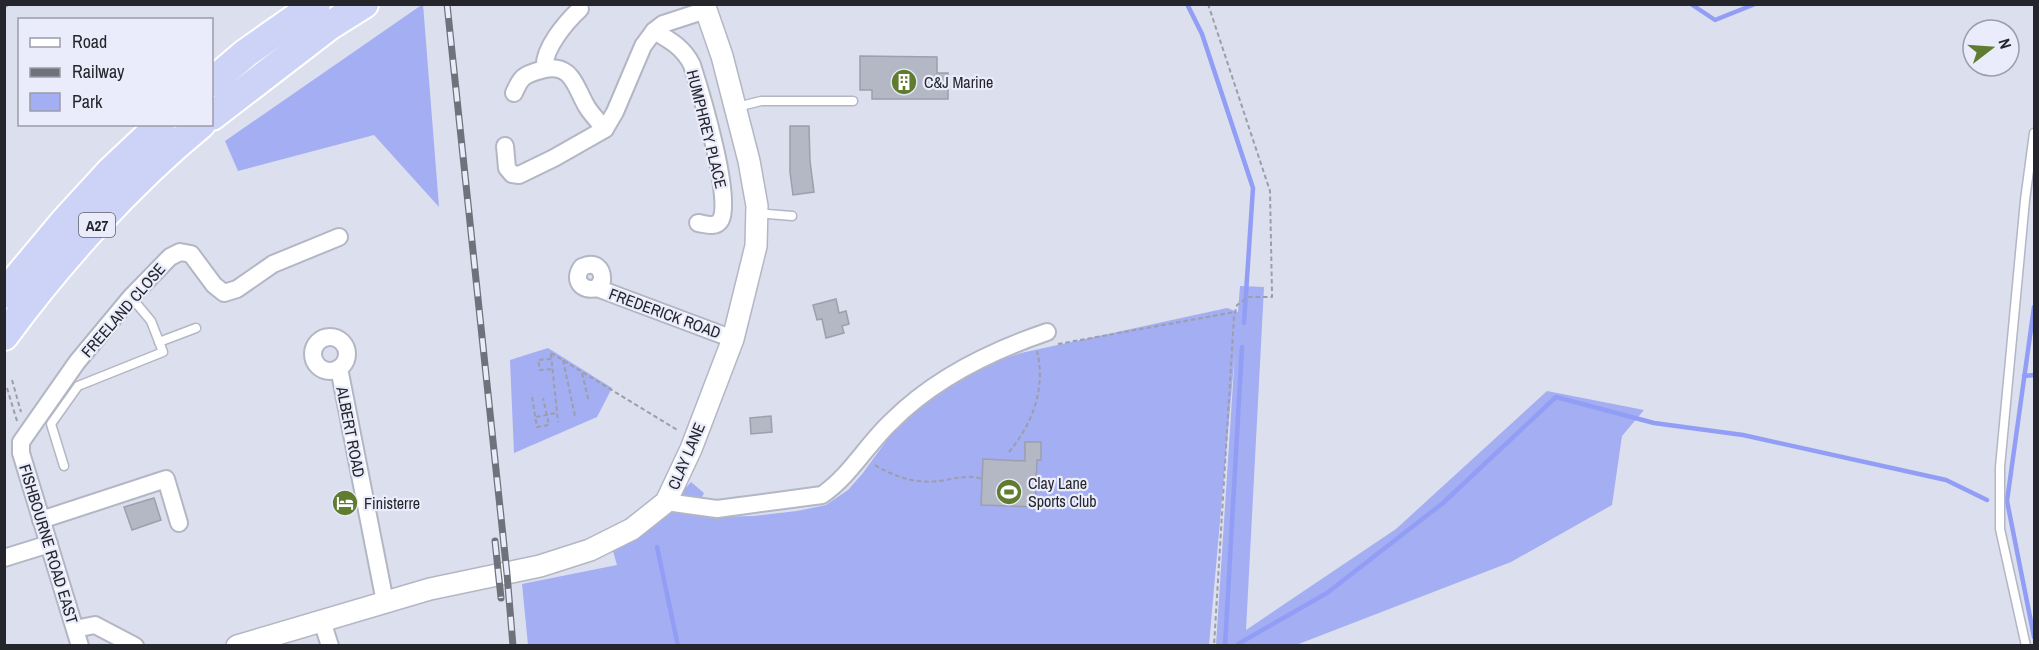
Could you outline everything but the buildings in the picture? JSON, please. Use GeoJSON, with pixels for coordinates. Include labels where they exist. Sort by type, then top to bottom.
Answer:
{"type":"FeatureCollection","features":[{"type":"Feature","properties":{"kind":"highway"},"geometry":{"type":"LineString","coordinates":[[213,81],[246,53],[316,4]]}},
{"type":"Feature","properties":{"kind":"highway"},"geometry":{"type":"LineString","coordinates":[[213,115],[329,26],[363,4]]}},
{"type":"Feature","properties":{"kind":"highway","name":"A27"},"geometry":{"type":"LineString","coordinates":[[4,294],[64,221],[110,172],[159,126]]}},
{"type":"Feature","properties":{"kind":"highway","name":"A27"},"geometry":{"type":"LineString","coordinates":[[4,336],[45,283],[91,231],[199,126]]}},
{"type":"Feature","properties":{"kind":"street"},"geometry":{"type":"LineString","coordinates":[[505,146],[507,168],[512,174],[519,175],[605,129],[615,112],[643,46],[654,31],[663,24],[705,7]]}},
{"type":"Feature","properties":{"kind":"street","name":"CLAY LANE"},"geometry":{"type":"LineString","coordinates":[[237,645],[430,589],[540,566],[590,550],[632,529],[666,502],[690,449],[733,339],[756,246],[757,213],[749,161],[722,56],[705,7]]}},
{"type":"Feature","properties":{"kind":"street"},"geometry":{"type":"LineString","coordinates":[[545,69],[543,60],[564,24],[580,9]]}},
{"type":"Feature","properties":{"kind":"street","name":"HUMPHREY PLACE"},"geometry":{"type":"LineString","coordinates":[[654,31],[680,48],[692,65],[721,176],[724,205],[722,219],[713,226],[699,223]]}},
{"type":"Feature","properties":{"kind":"street"},"geometry":{"type":"LineString","coordinates":[[514,93],[524,75],[545,69],[560,70],[571,77],[587,107],[605,129]]}},
{"type":"Feature","properties":{"kind":"street","name":"FREELAND CLOSE"},"geometry":{"type":"LineString","coordinates":[[24,437],[77,362],[131,297],[170,257],[180,252],[191,254],[214,285],[224,293],[237,289],[273,264],[339,237]]}},
{"type":"Feature","properties":{"kind":"street","name":"FREDERICK ROAD"},"geometry":{"type":"LineString","coordinates":[[597,288],[733,339]]}},
{"type":"Feature","properties":{"kind":"street"},"geometry":{"type":"LineString","coordinates":[[666,502],[717,509],[822,495],[835,486],[892,421],[930,388],[1010,345],[1048,341]]}},
{"type":"Feature","properties":{"kind":"street","name":"ALBERT ROAD"},"geometry":{"type":"LineString","coordinates":[[339,368],[385,602]]}},
{"type":"Feature","properties":{"kind":"street","name":"FISHBOURNE ROAD EAST"},"geometry":{"type":"LineString","coordinates":[[24,437],[21,453],[81,645]]}},
{"type":"Feature","properties":{"kind":"street"},"geometry":{"type":"LineString","coordinates":[[41,520],[165,479],[179,523]]}},
{"type":"Feature","properties":{"kind":"street"},"geometry":{"type":"LineString","coordinates":[[4,558],[49,544]]}},
{"type":"Feature","properties":{"kind":"street"},"geometry":{"type":"LineString","coordinates":[[322,621],[330,645]]}},
{"type":"Feature","properties":{"kind":"street"},"geometry":{"type":"LineString","coordinates":[[75,629],[95,625],[135,645]]}},
{"type":"Feature","properties":{"kind":"lane"},"geometry":{"type":"LineString","coordinates":[[735,107],[761,101],[853,101]]}},
{"type":"Feature","properties":{"kind":"lane"},"geometry":{"type":"LineString","coordinates":[[2026,645],[2000,529],[2000,467],[2025,200],[2034,133]]}},
{"type":"Feature","properties":{"kind":"lane"},"geometry":{"type":"LineString","coordinates":[[757,213],[792,216]]}},
{"type":"Feature","properties":{"kind":"lane"},"geometry":{"type":"LineString","coordinates":[[64,466],[51,424],[78,386],[163,352],[151,321],[131,297]]}},
{"type":"Feature","properties":{"kind":"lane"},"geometry":{"type":"LineString","coordinates":[[159,342],[196,327]]}},
{"type":"Feature","properties":{"kind":"path"},"geometry":{"type":"LineString","coordinates":[[4,8],[10,4]]}},
{"type":"Feature","properties":{"kind":"path"},"geometry":{"type":"LineString","coordinates":[[1208,4],[1270,191],[1272,297],[1248,297],[1237,305],[1235,312],[1214,645]]}},
{"type":"Feature","properties":{"kind":"path"},"geometry":{"type":"LineString","coordinates":[[1037,349],[1048,341],[1235,312]]}},
{"type":"Feature","properties":{"kind":"path"},"geometry":{"type":"LineString","coordinates":[[558,422],[551,353],[685,434],[690,449]]}},
{"type":"Feature","properties":{"kind":"path"},"geometry":{"type":"LineString","coordinates":[[551,359],[538,360],[540,370],[553,369]]}},
{"type":"Feature","properties":{"kind":"path"},"geometry":{"type":"LineString","coordinates":[[563,360],[574,416]]}},
{"type":"Feature","properties":{"kind":"path"},"geometry":{"type":"LineString","coordinates":[[582,372],[589,402]]}},
{"type":"Feature","properties":{"kind":"path"},"geometry":{"type":"LineString","coordinates":[[12,380],[24,437]]}},
{"type":"Feature","properties":{"kind":"path"},"geometry":{"type":"LineString","coordinates":[[7,388],[24,437]]}},
{"type":"Feature","properties":{"kind":"path"},"geometry":{"type":"LineString","coordinates":[[532,397],[537,428],[549,425],[543,398]]}},
{"type":"Feature","properties":{"kind":"path"},"geometry":{"type":"LineString","coordinates":[[536,417],[557,413]]}},
{"type":"Feature","properties":{"kind":"path"},"geometry":{"type":"LineString","coordinates":[[862,456],[889,473],[919,481],[938,482],[971,476],[982,479]]}},
{"type":"Feature","properties":{"kind":"green space"},"geometry":{"type":"Polygon","coordinates":[[[423,4],[439,207],[374,135],[238,171],[225,141],[423,4]]]}},
{"type":"Feature","properties":{"kind":"green space"},"geometry":{"type":"Polygon","coordinates":[[[1240,286],[1264,287],[1246,630],[1396,529],[1547,391],[1644,410],[1622,436],[1612,505],[1511,562],[1296,645],[1216,645],[1235,352],[1209,645],[528,645],[522,584],[617,565],[613,551],[642,536],[691,482],[704,493],[695,512],[715,517],[753,516],[826,505],[848,490],[897,426],[938,391],[989,364],[1021,353],[1227,308],[1238,312],[1240,286]]]}},
{"type":"Feature","properties":{"kind":"green space"},"geometry":{"type":"Polygon","coordinates":[[[548,348],[612,388],[597,417],[514,453],[510,360],[548,348]]]}},
{"type":"Feature","properties":{"kind":"waterway"},"geometry":{"type":"LineString","coordinates":[[1187,4],[1202,34],[1253,188],[1244,323]]}},
{"type":"Feature","properties":{"kind":"waterway"},"geometry":{"type":"LineString","coordinates":[[1691,4],[1715,20],[1755,4]]}},
{"type":"Feature","properties":{"kind":"waterway"},"geometry":{"type":"LineString","coordinates":[[2034,307],[2007,501],[2034,637]]}},
{"type":"Feature","properties":{"kind":"waterway"},"geometry":{"type":"LineString","coordinates":[[1225,646],[1242,347]]}},
{"type":"Feature","properties":{"kind":"waterway"},"geometry":{"type":"LineString","coordinates":[[2024,376],[2034,375]]}},
{"type":"Feature","properties":{"kind":"waterway"},"geometry":{"type":"LineString","coordinates":[[1238,646],[1327,593],[1443,503],[1556,397],[1654,423],[1743,435],[1946,480],[1987,500]]}},
{"type":"Feature","properties":{"kind":"waterway"},"geometry":{"type":"LineString","coordinates":[[657,547],[678,646]]}},
{"type":"Feature","properties":{"kind":"railway"},"geometry":{"type":"LineString","coordinates":[[447,4],[513,646]]}},
{"type":"Feature","properties":{"kind":"railway"},"geometry":{"type":"LineString","coordinates":[[495,541],[501,598]]}},
{"type":"Feature","properties":{"kind":"place","name":"C&J Marine"},"geometry":{"type":"Point","coordinates":[904,82]}},
{"type":"Feature","properties":{"kind":"place","name":"Clay Lane Sports Club"},"geometry":{"type":"Point","coordinates":[1009,492]}},
{"type":"Feature","properties":{"kind":"place","name":"Finisterre"},"geometry":{"type":"Point","coordinates":[345,503]}}]}
